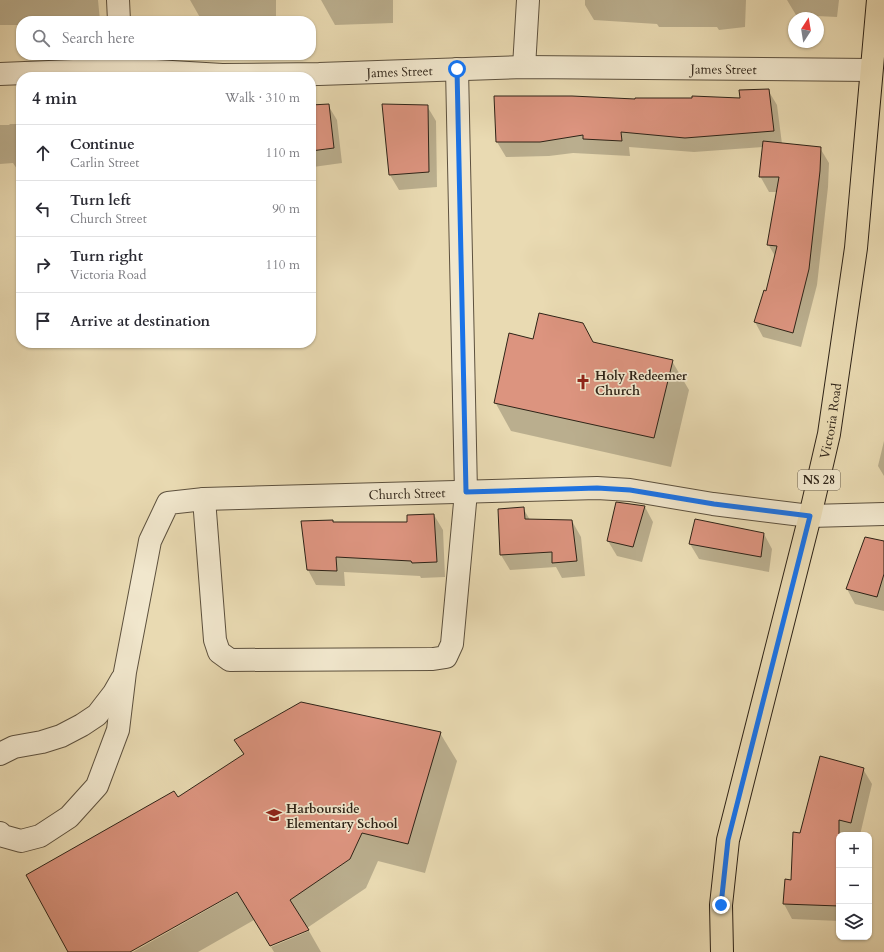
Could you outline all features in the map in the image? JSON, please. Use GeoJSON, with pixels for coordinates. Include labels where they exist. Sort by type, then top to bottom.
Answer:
{"type":"FeatureCollection","features":[{"type":"Feature","properties":{"kind":"main road","name":"Victoria Road"},"geometry":{"type":"LineString","coordinates":[[722,952],[721,905],[728,840],[810,516],[829,434],[854,263],[875,83],[878,0]]}},
{"type":"Feature","properties":{"kind":"street"},"geometry":{"type":"LineString","coordinates":[[118,0],[119,16]]}},
{"type":"Feature","properties":{"kind":"street"},"geometry":{"type":"LineString","coordinates":[[524,67],[528,0]]}},
{"type":"Feature","properties":{"kind":"street","name":"James Street"},"geometry":{"type":"LineString","coordinates":[[20,72],[121,62],[218,72]]}},
{"type":"Feature","properties":{"kind":"street","name":"James Street"},"geometry":{"type":"LineString","coordinates":[[316,74],[524,67],[875,83]]}},
{"type":"Feature","properties":{"kind":"street"},"geometry":{"type":"LineString","coordinates":[[204,499],[215,640],[219,652],[230,660],[433,659],[446,657],[452,644],[466,492],[457,69]]}},
{"type":"Feature","properties":{"kind":"street","name":"James Street"},"geometry":{"type":"LineString","coordinates":[[0,74],[16,72]]}},
{"type":"Feature","properties":{"kind":"street","name":"Church Street"},"geometry":{"type":"LineString","coordinates":[[125,672],[150,541],[168,503],[204,499],[597,488],[630,490],[714,504],[810,516],[884,514]]}},
{"type":"Feature","properties":{"kind":"street"},"geometry":{"type":"LineString","coordinates":[[0,754],[14,747],[42,742],[61,736],[82,725],[97,715],[114,693],[125,672]]}},
{"type":"Feature","properties":{"kind":"street"},"geometry":{"type":"LineString","coordinates":[[0,833],[3,836],[21,841],[40,836],[69,817],[97,786],[118,730],[125,672]]}},
{"type":"Feature","properties":{"kind":"building"},"geometry":{"type":"Polygon","coordinates":[[[769,89],[774,131],[685,138],[621,132],[622,141],[583,139],[583,135],[540,142],[496,142],[494,96],[572,96],[635,99],[692,98],[692,96],[740,98],[739,90],[769,89]]]}},
{"type":"Feature","properties":{"kind":"building"},"geometry":{"type":"Polygon","coordinates":[[[329,104],[334,148],[316,150],[316,105],[329,104]]]}},
{"type":"Feature","properties":{"kind":"building"},"geometry":{"type":"Polygon","coordinates":[[[382,104],[428,105],[429,172],[389,175],[382,104]]]}},
{"type":"Feature","properties":{"kind":"building"},"geometry":{"type":"Polygon","coordinates":[[[763,141],[821,147],[820,171],[809,269],[793,333],[754,322],[764,290],[766,291],[777,246],[767,245],[779,177],[759,177],[763,141]]]}},
{"type":"Feature","properties":{"kind":"building","name":"Holy Redeemer Church"},"geometry":{"type":"Polygon","coordinates":[[[539,313],[583,323],[593,342],[673,360],[654,438],[494,403],[509,333],[533,339],[539,313]]]}},
{"type":"Feature","properties":{"kind":"building"},"geometry":{"type":"Polygon","coordinates":[[[616,502],[645,506],[633,547],[607,541],[616,502]]]}},
{"type":"Feature","properties":{"kind":"building"},"geometry":{"type":"Polygon","coordinates":[[[524,507],[525,519],[572,520],[577,561],[552,563],[552,552],[500,555],[498,509],[524,507]]]}},
{"type":"Feature","properties":{"kind":"building"},"geometry":{"type":"Polygon","coordinates":[[[434,514],[437,562],[412,563],[411,561],[336,557],[337,571],[307,570],[301,521],[333,520],[333,522],[407,522],[407,515],[434,514]]]}},
{"type":"Feature","properties":{"kind":"building"},"geometry":{"type":"Polygon","coordinates":[[[695,519],[764,533],[761,557],[689,544],[695,519]]]}},
{"type":"Feature","properties":{"kind":"building"},"geometry":{"type":"Polygon","coordinates":[[[865,537],[884,541],[884,574],[877,597],[846,589],[865,537]]]}},
{"type":"Feature","properties":{"kind":"building","name":"Harbourside Elementary School"},"geometry":{"type":"Polygon","coordinates":[[[301,702],[441,732],[408,844],[362,833],[350,859],[290,900],[309,930],[270,946],[237,892],[130,952],[68,952],[26,875],[174,791],[178,797],[244,754],[234,740],[301,702]]]}},
{"type":"Feature","properties":{"kind":"building"},"geometry":{"type":"Polygon","coordinates":[[[820,756],[864,768],[851,823],[839,820],[839,832],[836,832],[836,906],[783,904],[785,879],[791,880],[793,832],[800,833],[820,756]]]}},
{"type":"Feature","properties":{"kind":"place","name":"Holy Redeemer Church"},"geometry":{"type":"Point","coordinates":[583,382]}},
{"type":"Feature","properties":{"kind":"place","name":"Harbourside Elementary School"},"geometry":{"type":"Point","coordinates":[274,815]}},
{"type":"Feature","properties":{"kind":"route"},"geometry":{"type":"LineString","coordinates":[[457,69],[466,492],[597,488],[630,490],[714,504],[810,516],[728,840],[721,905]]}}]}
